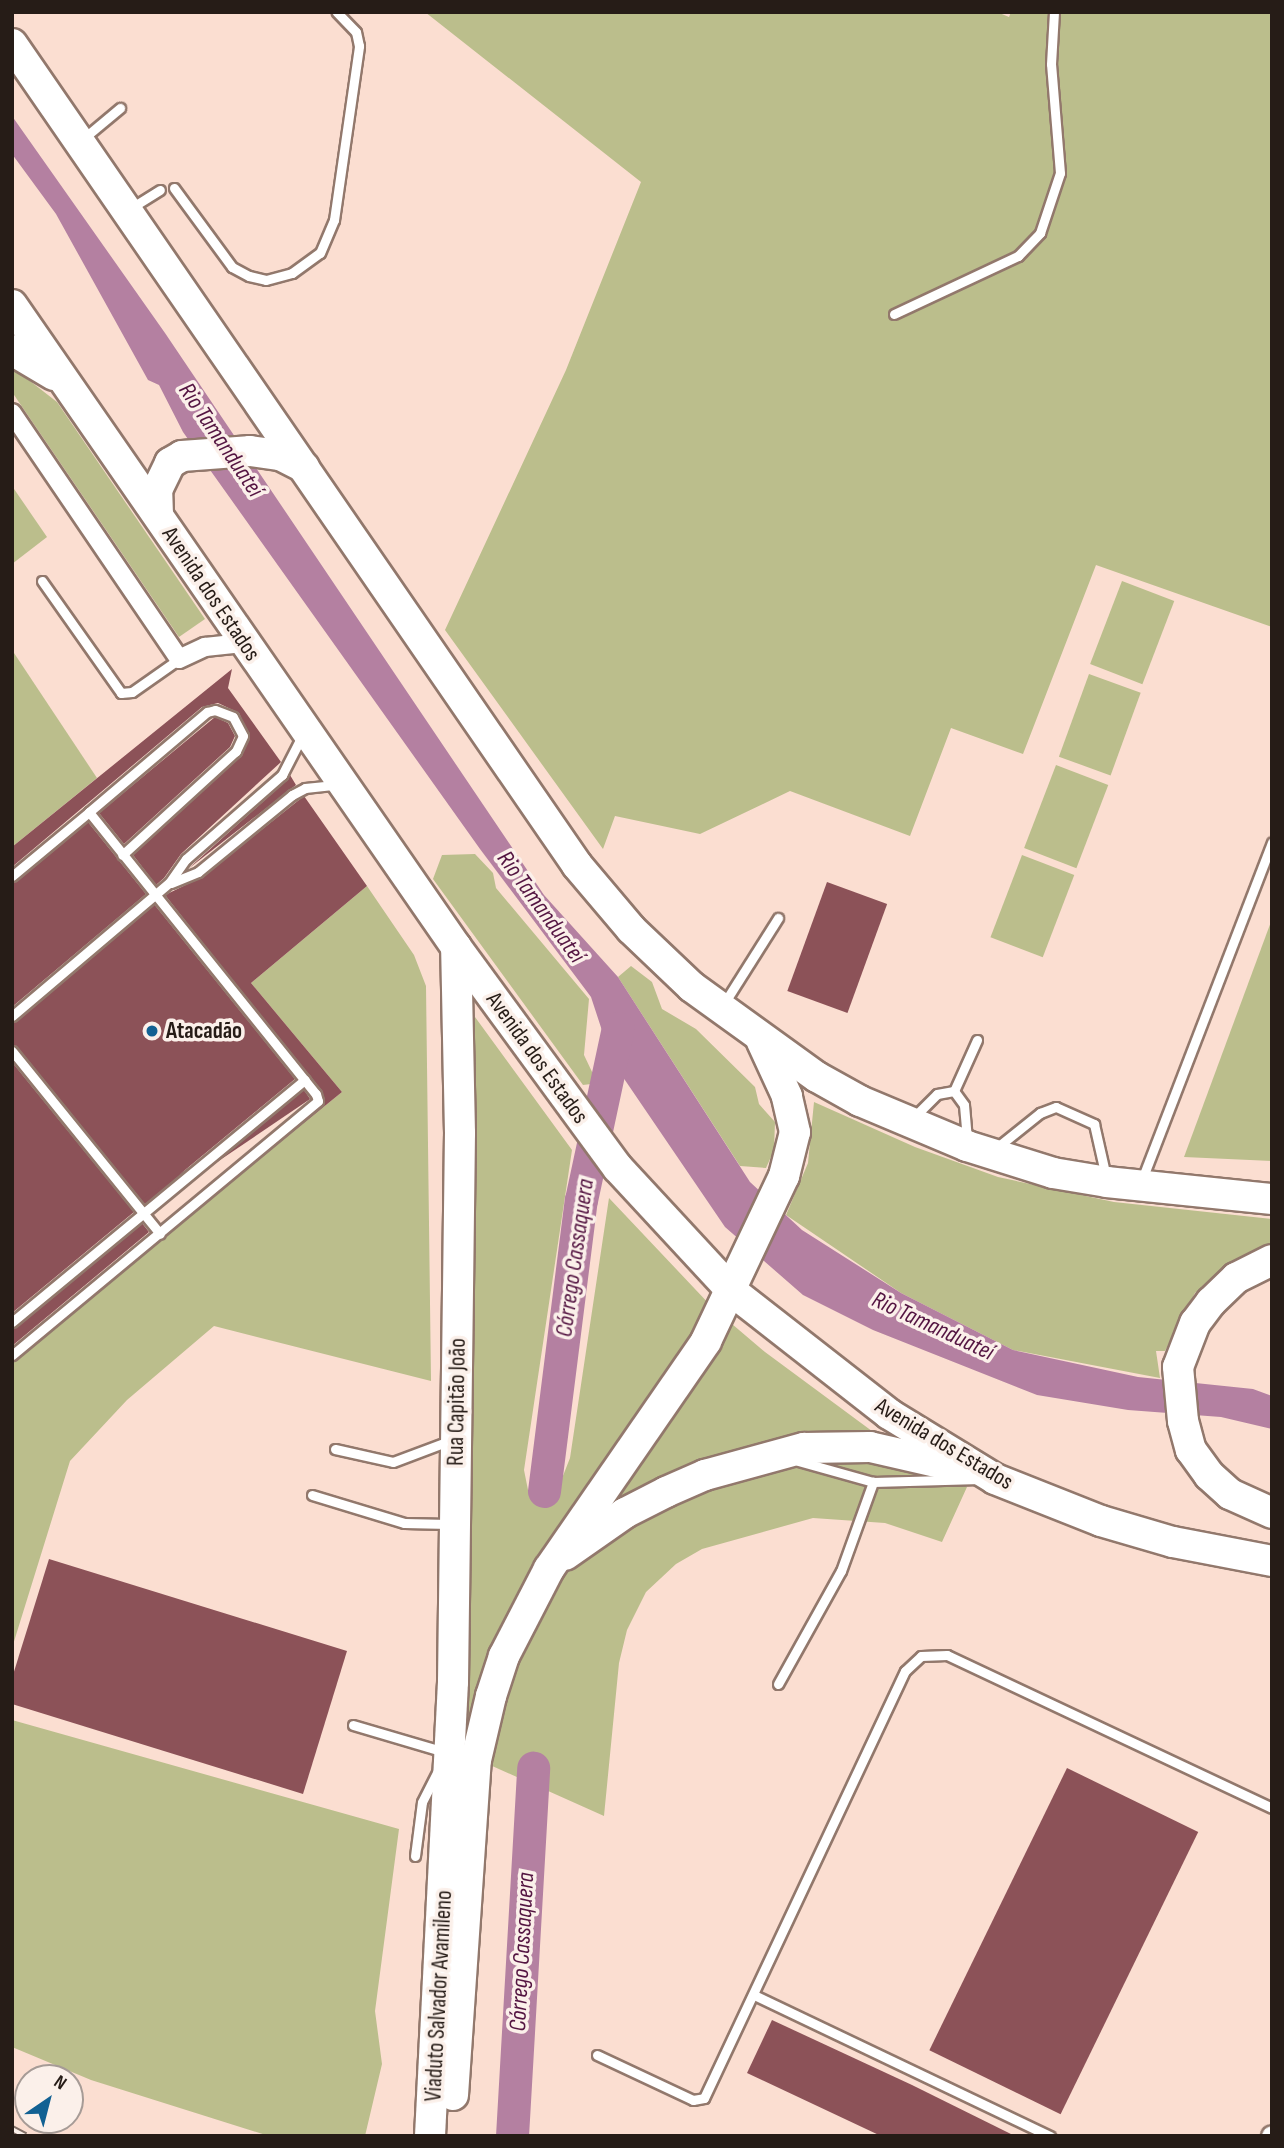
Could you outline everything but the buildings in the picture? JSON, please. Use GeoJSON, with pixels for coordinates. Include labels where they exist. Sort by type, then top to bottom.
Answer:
{"type":"FeatureCollection","features":[{"type":"Feature","properties":{"kind":"highway"},"geometry":{"type":"LineString","coordinates":[[12,44],[577,865],[631,929],[720,1010],[762,1041],[817,1077],[908,1123],[978,1150],[1107,1182],[1272,1199]]}},
{"type":"Feature","properties":{"kind":"highway","name":"Avenida dos Estados"},"geometry":{"type":"LineString","coordinates":[[12,305],[341,785],[456,947],[618,1168],[733,1292],[889,1413],[995,1479],[1101,1521],[1173,1542],[1272,1561]]}},
{"type":"Feature","properties":{"kind":"highway"},"geometry":{"type":"LineString","coordinates":[[12,349],[64,380]]}},
{"type":"Feature","properties":{"kind":"highway"},"geometry":{"type":"LineString","coordinates":[[158,516],[156,489],[170,463],[181,456],[209,450],[264,453],[304,467]]}},
{"type":"Feature","properties":{"kind":"highway","name":"Rua Capitão João"},"geometry":{"type":"LineString","coordinates":[[456,947],[460,1133],[450,1754],[458,1857]]}},
{"type":"Feature","properties":{"kind":"highway"},"geometry":{"type":"LineString","coordinates":[[458,1857],[476,1760],[491,1696],[504,1656],[549,1569],[696,1358],[733,1292],[784,1177],[795,1132],[787,1096],[762,1041]]}},
{"type":"Feature","properties":{"kind":"highway"},"geometry":{"type":"LineString","coordinates":[[1272,1261],[1236,1278],[1195,1323],[1183,1347],[1179,1395],[1191,1450],[1209,1475],[1230,1494],[1272,1513]]}},
{"type":"Feature","properties":{"kind":"highway"},"geometry":{"type":"LineString","coordinates":[[549,1569],[625,1513],[705,1475],[772,1456],[824,1446],[870,1447],[995,1479]]}},
{"type":"Feature","properties":{"kind":"highway","name":"Viaduto Salvador Avamileno"},"geometry":{"type":"LineString","coordinates":[[430,2136],[458,1857]]}},
{"type":"Feature","properties":{"kind":"highway","name":"Viaduto Salvador Avamileno"},"geometry":{"type":"LineString","coordinates":[[450,2136],[458,1857]]}},
{"type":"Feature","properties":{"kind":"street"},"geometry":{"type":"LineString","coordinates":[[12,413],[179,659],[205,647],[243,643]]}},
{"type":"Feature","properties":{"kind":"lane"},"geometry":{"type":"LineString","coordinates":[[174,188],[232,267],[249,276],[266,280],[292,273],[320,253],[334,220],[359,46],[356,32],[337,12]]}},
{"type":"Feature","properties":{"kind":"lane"},"geometry":{"type":"LineString","coordinates":[[894,314],[1018,256],[1040,233],[1060,173],[1051,64],[1054,12]]}},
{"type":"Feature","properties":{"kind":"lane"},"geometry":{"type":"LineString","coordinates":[[78,141],[120,108]]}},
{"type":"Feature","properties":{"kind":"lane"},"geometry":{"type":"LineString","coordinates":[[126,211],[160,190]]}},
{"type":"Feature","properties":{"kind":"lane"},"geometry":{"type":"LineString","coordinates":[[42,581],[121,693],[132,692],[179,659]]}},
{"type":"Feature","properties":{"kind":"lane"},"geometry":{"type":"LineString","coordinates":[[12,876],[207,712],[215,710],[233,717],[243,736],[236,751],[122,855]]}},
{"type":"Feature","properties":{"kind":"lane"},"geometry":{"type":"LineString","coordinates":[[12,1016],[169,883],[186,859],[282,775],[304,731]]}},
{"type":"Feature","properties":{"kind":"lane"},"geometry":{"type":"LineString","coordinates":[[169,883],[198,872],[292,796],[306,788],[341,785]]}},
{"type":"Feature","properties":{"kind":"lane"},"geometry":{"type":"LineString","coordinates":[[12,1354],[314,1108],[316,1094],[89,812]]}},
{"type":"Feature","properties":{"kind":"lane"},"geometry":{"type":"LineString","coordinates":[[1139,1186],[1272,842]]}},
{"type":"Feature","properties":{"kind":"lane"},"geometry":{"type":"LineString","coordinates":[[720,1010],[778,918]]}},
{"type":"Feature","properties":{"kind":"lane"},"geometry":{"type":"LineString","coordinates":[[954,1091],[977,1040]]}},
{"type":"Feature","properties":{"kind":"lane"},"geometry":{"type":"LineString","coordinates":[[12,1051],[160,1234]]}},
{"type":"Feature","properties":{"kind":"lane"},"geometry":{"type":"LineString","coordinates":[[12,1322],[305,1080]]}},
{"type":"Feature","properties":{"kind":"lane"},"geometry":{"type":"LineString","coordinates":[[908,1123],[937,1094],[954,1091]]}},
{"type":"Feature","properties":{"kind":"lane"},"geometry":{"type":"LineString","coordinates":[[954,1091],[964,1105],[978,1150],[1040,1113],[1056,1107],[1094,1124],[1107,1182]]}},
{"type":"Feature","properties":{"kind":"lane"},"geometry":{"type":"LineString","coordinates":[[335,1449],[393,1462],[457,1438]]}},
{"type":"Feature","properties":{"kind":"lane"},"geometry":{"type":"LineString","coordinates":[[772,1456],[873,1482],[995,1479]]}},
{"type":"Feature","properties":{"kind":"lane"},"geometry":{"type":"LineString","coordinates":[[778,1684],[841,1571],[873,1482]]}},
{"type":"Feature","properties":{"kind":"lane"},"geometry":{"type":"LineString","coordinates":[[312,1494],[404,1523],[455,1524]]}},
{"type":"Feature","properties":{"kind":"lane"},"geometry":{"type":"LineString","coordinates":[[597,2055],[699,2101],[708,2093],[905,1671],[920,1656],[947,1655],[1272,1808]]}},
{"type":"Feature","properties":{"kind":"lane"},"geometry":{"type":"LineString","coordinates":[[353,1725],[450,1754],[422,1802],[415,1856]]}},
{"type":"Feature","properties":{"kind":"lane"},"geometry":{"type":"LineString","coordinates":[[754,1995],[1050,2136]]}},
{"type":"Feature","properties":{"kind":"green space"},"geometry":{"type":"Polygon","coordinates":[[[425,12],[997,12],[1009,17],[1011,12],[1272,12],[1272,627],[1096,565],[1023,754],[951,728],[910,836],[790,791],[700,834],[615,816],[603,849],[445,630],[566,370],[641,182],[425,12]]]}},
{"type":"Feature","properties":{"kind":"green space"},"geometry":{"type":"Polygon","coordinates":[[[12,367],[57,402],[205,619],[179,637],[12,392],[12,367]]]}},
{"type":"Feature","properties":{"kind":"green space"},"geometry":{"type":"Polygon","coordinates":[[[12,486],[47,537],[12,564],[12,486]]]}},
{"type":"Feature","properties":{"kind":"green space"},"geometry":{"type":"Polygon","coordinates":[[[1122,581],[1174,601],[1142,684],[1090,664],[1122,581]]]}},
{"type":"Feature","properties":{"kind":"green space"},"geometry":{"type":"Polygon","coordinates":[[[12,650],[97,778],[12,847],[12,650]]]}},
{"type":"Feature","properties":{"kind":"green space"},"geometry":{"type":"Polygon","coordinates":[[[1089,674],[1141,693],[1111,776],[1059,757],[1089,674]]]}},
{"type":"Feature","properties":{"kind":"green space"},"geometry":{"type":"Polygon","coordinates":[[[1056,765],[1108,785],[1076,868],[1024,848],[1056,765]]]}},
{"type":"Feature","properties":{"kind":"green space"},"geometry":{"type":"Polygon","coordinates":[[[475,854],[493,873],[496,888],[589,999],[584,1055],[593,1074],[591,1084],[583,1085],[433,879],[442,855],[475,854]]]}},
{"type":"Feature","properties":{"kind":"green space"},"geometry":{"type":"Polygon","coordinates":[[[1022,855],[1074,875],[1043,957],[990,937],[1022,855]]]}},
{"type":"Feature","properties":{"kind":"green space"},"geometry":{"type":"Polygon","coordinates":[[[367,886],[414,955],[426,986],[431,1381],[214,1326],[127,1400],[70,1461],[12,1648],[12,1360],[342,1092],[251,983],[367,886]]]}},
{"type":"Feature","properties":{"kind":"green space"},"geometry":{"type":"Polygon","coordinates":[[[1272,919],[1272,1161],[1184,1157],[1272,919]]]}},
{"type":"Feature","properties":{"kind":"green space"},"geometry":{"type":"Polygon","coordinates":[[[631,966],[652,982],[662,1009],[696,1029],[755,1087],[759,1104],[775,1122],[774,1150],[766,1168],[740,1166],[618,977],[631,966]]]}},
{"type":"Feature","properties":{"kind":"green space"},"geometry":{"type":"Polygon","coordinates":[[[475,1017],[572,1150],[524,1470],[528,1490],[557,1491],[570,1458],[609,1198],[712,1307],[765,1352],[880,1437],[967,1487],[942,1542],[885,1523],[813,1518],[702,1549],[676,1564],[646,1592],[627,1630],[619,1663],[604,1816],[461,1752],[475,1017]]]}},
{"type":"Feature","properties":{"kind":"green space"},"geometry":{"type":"Polygon","coordinates":[[[814,1102],[915,1147],[998,1177],[1114,1202],[1272,1219],[1272,1246],[1229,1265],[1195,1293],[1165,1351],[1156,1351],[1160,1378],[1013,1350],[901,1293],[786,1215],[808,1163],[814,1102]]]}},
{"type":"Feature","properties":{"kind":"green space"},"geometry":{"type":"Polygon","coordinates":[[[12,1720],[399,1829],[375,2011],[382,2064],[365,2136],[269,2136],[91,2080],[84,2077],[84,2064],[53,2064],[12,2047],[12,1720]]]}},
{"type":"Feature","properties":{"kind":"water","name":"Rio Tamanduateí"},"geometry":{"type":"Polygon","coordinates":[[[12,116],[165,333],[544,895],[618,977],[750,1182],[802,1230],[901,1293],[1013,1350],[1138,1377],[1253,1389],[1272,1396],[1272,1429],[1221,1417],[1128,1410],[1037,1395],[873,1330],[803,1295],[725,1227],[612,1061],[591,997],[480,849],[183,432],[159,385],[148,380],[56,214],[12,154],[12,116]]]}},
{"type":"Feature","properties":{"kind":"waterway","name":"Córrego Cassaquera"},"geometry":{"type":"LineString","coordinates":[[544,1491],[581,1200],[618,1028]]}},
{"type":"Feature","properties":{"kind":"waterway","name":"Córrego Cassaquera"},"geometry":{"type":"LineString","coordinates":[[512,2136],[533,1768]]}},
{"type":"Feature","properties":{"kind":"railway"},"geometry":{"type":"LineString","coordinates":[[12,2129],[25,2136]]}},
{"type":"Feature","properties":{"kind":"place","name":"Atacadão"},"geometry":{"type":"Point","coordinates":[152,1031]}}]}
